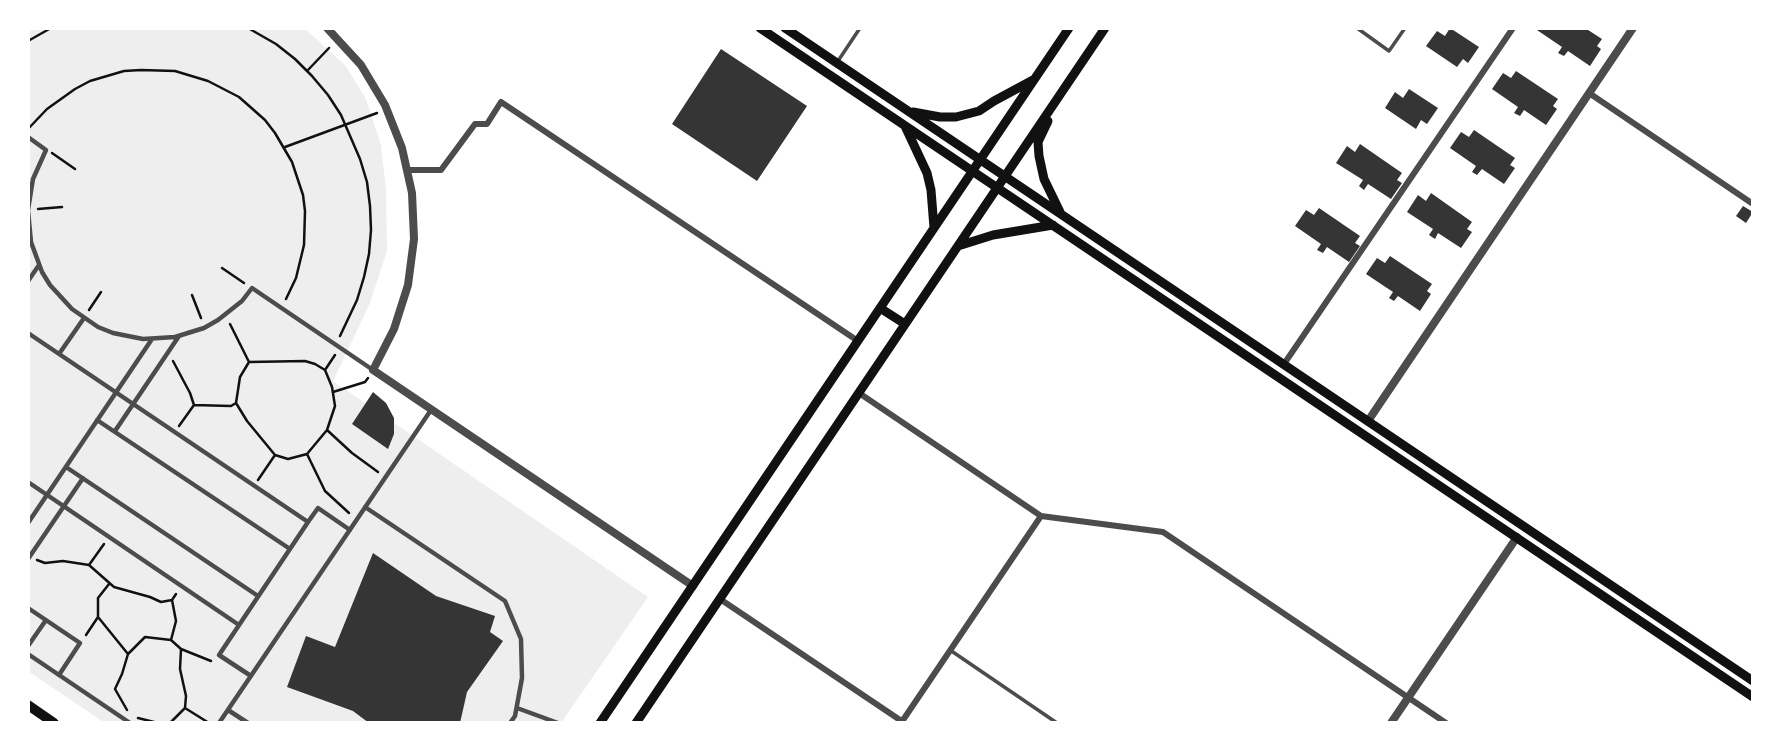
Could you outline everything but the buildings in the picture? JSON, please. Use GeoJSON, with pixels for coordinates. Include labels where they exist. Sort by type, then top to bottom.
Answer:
{"type":"FeatureCollection","features":[{"type":"Feature","properties":{"kind":"main road"},"geometry":{"type":"LineString","coordinates":[[760,28],[904,125],[1061,214],[1753,681]]}},
{"type":"Feature","properties":{"kind":"main road"},"geometry":{"type":"LineString","coordinates":[[785,28],[908,111],[977,165],[991,166],[1002,181],[1053,225],[1753,697]]}},
{"type":"Feature","properties":{"kind":"main road"},"geometry":{"type":"LineString","coordinates":[[600,723],[1069,28]]}},
{"type":"Feature","properties":{"kind":"main road"},"geometry":{"type":"LineString","coordinates":[[636,723],[1105,28]]}},
{"type":"Feature","properties":{"kind":"main road"},"geometry":{"type":"LineString","coordinates":[[908,111],[956,117],[979,111],[1035,79]]}},
{"type":"Feature","properties":{"kind":"main road"},"geometry":{"type":"LineString","coordinates":[[1058,97],[1038,142],[1044,179],[1061,214]]}},
{"type":"Feature","properties":{"kind":"main road"},"geometry":{"type":"LineString","coordinates":[[904,125],[927,173],[934,228]]}},
{"type":"Feature","properties":{"kind":"main road"},"geometry":{"type":"LineString","coordinates":[[958,246],[993,234],[1053,225]]}},
{"type":"Feature","properties":{"kind":"main road"},"geometry":{"type":"LineString","coordinates":[[880,307],[905,324]]}},
{"type":"Feature","properties":{"kind":"main road"},"geometry":{"type":"LineString","coordinates":[[28,705],[54,723]]}},
{"type":"Feature","properties":{"kind":"street"},"geometry":{"type":"LineString","coordinates":[[327,28],[374,85],[387,110],[408,170],[414,216],[408,285],[394,329],[373,370]]}},
{"type":"Feature","properties":{"kind":"street"},"geometry":{"type":"LineString","coordinates":[[1284,364],[1513,28]]}},
{"type":"Feature","properties":{"kind":"street"},"geometry":{"type":"LineString","coordinates":[[1368,421],[1633,28]]}},
{"type":"Feature","properties":{"kind":"street"},"geometry":{"type":"LineString","coordinates":[[1589,93],[1753,204]]}},
{"type":"Feature","properties":{"kind":"street"},"geometry":{"type":"LineString","coordinates":[[408,170],[441,170],[475,124],[487,124],[501,102],[858,341]]}},
{"type":"Feature","properties":{"kind":"street"},"geometry":{"type":"LineString","coordinates":[[28,137],[47,150],[33,179],[28,210],[29,239],[50,285],[60,298],[84,318],[128,336],[152,339],[179,336],[204,328],[226,315],[252,288],[693,586]]}},
{"type":"Feature","properties":{"kind":"street"},"geometry":{"type":"LineString","coordinates":[[28,281],[39,265]]}},
{"type":"Feature","properties":{"kind":"street"},"geometry":{"type":"LineString","coordinates":[[59,354],[84,318]]}},
{"type":"Feature","properties":{"kind":"street"},"geometry":{"type":"LineString","coordinates":[[28,333],[308,522]]}},
{"type":"Feature","properties":{"kind":"street"},"geometry":{"type":"LineString","coordinates":[[114,431],[179,336]]}},
{"type":"Feature","properties":{"kind":"street"},"geometry":{"type":"LineString","coordinates":[[28,523],[152,339]]}},
{"type":"Feature","properties":{"kind":"street"},"geometry":{"type":"LineString","coordinates":[[859,393],[1041,516],[1163,532],[1446,723]]}},
{"type":"Feature","properties":{"kind":"street"},"geometry":{"type":"LineString","coordinates":[[219,723],[431,409]]}},
{"type":"Feature","properties":{"kind":"street"},"geometry":{"type":"LineString","coordinates":[[97,420],[290,550]]}},
{"type":"Feature","properties":{"kind":"street"},"geometry":{"type":"LineString","coordinates":[[66,467],[258,597]]}},
{"type":"Feature","properties":{"kind":"street"},"geometry":{"type":"LineString","coordinates":[[30,554],[83,478]]}},
{"type":"Feature","properties":{"kind":"street"},"geometry":{"type":"LineString","coordinates":[[28,482],[239,625]]}},
{"type":"Feature","properties":{"kind":"street"},"geometry":{"type":"LineString","coordinates":[[365,507],[505,601],[521,639],[522,678],[516,716],[510,723]]}},
{"type":"Feature","properties":{"kind":"street"},"geometry":{"type":"LineString","coordinates":[[251,676],[219,655],[308,522],[318,508],[350,530]]}},
{"type":"Feature","properties":{"kind":"street"},"geometry":{"type":"LineString","coordinates":[[720,599],[903,722],[1041,516]]}},
{"type":"Feature","properties":{"kind":"street"},"geometry":{"type":"LineString","coordinates":[[1391,723],[1517,537]]}},
{"type":"Feature","properties":{"kind":"street"},"geometry":{"type":"LineString","coordinates":[[28,608],[80,643],[59,675]]}},
{"type":"Feature","properties":{"kind":"street"},"geometry":{"type":"LineString","coordinates":[[28,646],[46,620]]}},
{"type":"Feature","properties":{"kind":"street"},"geometry":{"type":"LineString","coordinates":[[28,654],[130,723]]}},
{"type":"Feature","properties":{"kind":"street"},"geometry":{"type":"LineString","coordinates":[[517,708],[558,723]]}},
{"type":"Feature","properties":{"kind":"street"},"geometry":{"type":"LineString","coordinates":[[228,710],[248,723]]}},
{"type":"Feature","properties":{"kind":"lane"},"geometry":{"type":"LineString","coordinates":[[836,63],[860,28]]}},
{"type":"Feature","properties":{"kind":"lane"},"geometry":{"type":"LineString","coordinates":[[1357,28],[1389,51],[1405,28]]}},
{"type":"Feature","properties":{"kind":"lane"},"geometry":{"type":"LineString","coordinates":[[950,650],[1057,723]]}},
{"type":"Feature","properties":{"kind":"path"},"geometry":{"type":"LineString","coordinates":[[28,41],[51,28]]}},
{"type":"Feature","properties":{"kind":"path"},"geometry":{"type":"LineString","coordinates":[[248,28],[276,44],[307,71],[328,95],[346,125],[366,182],[371,230],[364,278],[348,323],[325,370]]}},
{"type":"Feature","properties":{"kind":"path"},"geometry":{"type":"LineString","coordinates":[[307,71],[338,39]]}},
{"type":"Feature","properties":{"kind":"path"},"geometry":{"type":"LineString","coordinates":[[28,129],[60,98],[90,81],[124,71],[158,70],[192,75],[232,93],[265,120],[285,147],[303,195],[306,228],[304,245],[296,278],[281,308]]}},
{"type":"Feature","properties":{"kind":"path"},"geometry":{"type":"LineString","coordinates":[[285,147],[387,110]]}},
{"type":"Feature","properties":{"kind":"path"},"geometry":{"type":"LineString","coordinates":[[47,150],[75,169]]}},
{"type":"Feature","properties":{"kind":"path"},"geometry":{"type":"LineString","coordinates":[[28,210],[62,207]]}},
{"type":"Feature","properties":{"kind":"path"},"geometry":{"type":"LineString","coordinates":[[222,268],[252,288]]}},
{"type":"Feature","properties":{"kind":"path"},"geometry":{"type":"LineString","coordinates":[[84,318],[101,292]]}},
{"type":"Feature","properties":{"kind":"path"},"geometry":{"type":"LineString","coordinates":[[192,295],[204,328]]}},
{"type":"Feature","properties":{"kind":"path"},"geometry":{"type":"LineString","coordinates":[[226,315],[249,362]]}},
{"type":"Feature","properties":{"kind":"path"},"geometry":{"type":"LineString","coordinates":[[168,353],[194,405]]}},
{"type":"Feature","properties":{"kind":"path"},"geometry":{"type":"LineString","coordinates":[[305,361],[325,370],[335,406],[327,430],[307,454],[288,459],[275,455],[247,421],[236,403],[240,377],[249,362],[305,361]]}},
{"type":"Feature","properties":{"kind":"path"},"geometry":{"type":"LineString","coordinates":[[332,392],[365,382],[373,370]]}},
{"type":"Feature","properties":{"kind":"path"},"geometry":{"type":"LineString","coordinates":[[194,405],[231,406],[236,403]]}},
{"type":"Feature","properties":{"kind":"path"},"geometry":{"type":"LineString","coordinates":[[175,432],[194,405]]}},
{"type":"Feature","properties":{"kind":"path"},"geometry":{"type":"LineString","coordinates":[[327,430],[352,453],[385,477]]}},
{"type":"Feature","properties":{"kind":"path"},"geometry":{"type":"LineString","coordinates":[[307,454],[325,491],[357,519]]}},
{"type":"Feature","properties":{"kind":"path"},"geometry":{"type":"LineString","coordinates":[[254,486],[275,455]]}},
{"type":"Feature","properties":{"kind":"path"},"geometry":{"type":"LineString","coordinates":[[89,565],[109,537]]}},
{"type":"Feature","properties":{"kind":"path"},"geometry":{"type":"LineString","coordinates":[[30,554],[38,561],[89,565],[114,587],[161,602],[172,600],[182,586]]}},
{"type":"Feature","properties":{"kind":"path"},"geometry":{"type":"LineString","coordinates":[[80,643],[97,617],[98,598],[109,583]]}},
{"type":"Feature","properties":{"kind":"path"},"geometry":{"type":"LineString","coordinates":[[171,640],[176,621],[172,600]]}},
{"type":"Feature","properties":{"kind":"path"},"geometry":{"type":"LineString","coordinates":[[97,617],[128,654]]}},
{"type":"Feature","properties":{"kind":"path"},"geometry":{"type":"LineString","coordinates":[[158,723],[137,718],[128,710],[116,689],[128,654],[145,637],[171,640],[181,649],[214,662],[219,655]]}},
{"type":"Feature","properties":{"kind":"path"},"geometry":{"type":"LineString","coordinates":[[170,723],[185,708],[186,696],[180,669],[181,649]]}},
{"type":"Feature","properties":{"kind":"path"},"geometry":{"type":"LineString","coordinates":[[185,708],[209,723]]}},
{"type":"Feature","properties":{"kind":"shaded area"},"geometry":{"type":"Polygon","coordinates":[[[28,28],[304,28],[345,65],[366,99],[381,145],[386,190],[387,251],[370,303],[333,381],[648,597],[561,723],[105,723],[28,671],[28,28]]]}}]}
